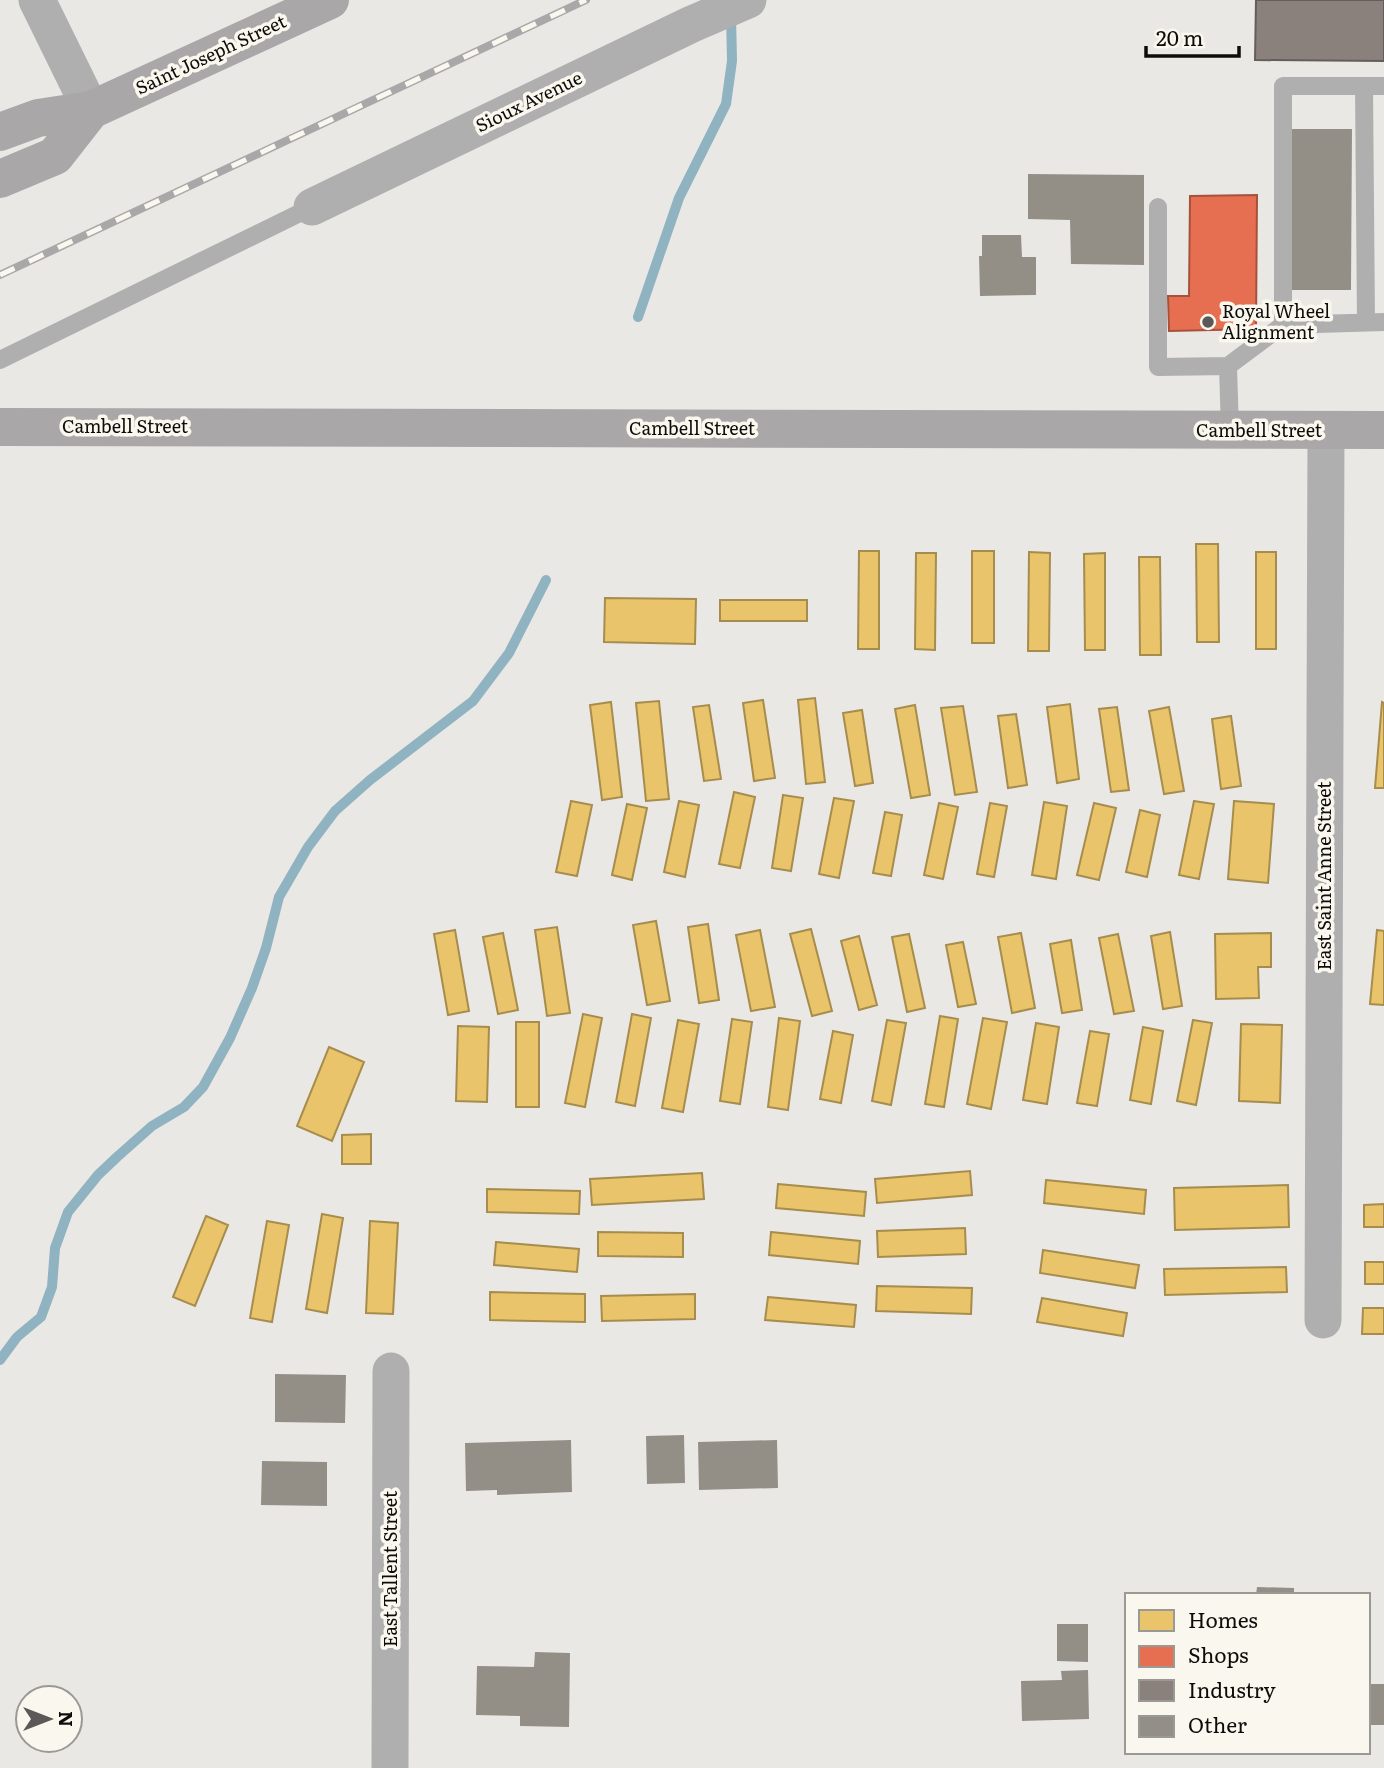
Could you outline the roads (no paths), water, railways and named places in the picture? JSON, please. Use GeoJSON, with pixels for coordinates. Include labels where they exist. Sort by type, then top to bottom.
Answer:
{"type":"FeatureCollection","features":[{"type":"Feature","properties":{"kind":"main road","name":"Saint Joseph Street"},"geometry":{"type":"LineString","coordinates":[[91,110],[312,4]]}},
{"type":"Feature","properties":{"kind":"main road"},"geometry":{"type":"LineString","coordinates":[[0,132],[38,118],[91,110]]}},
{"type":"Feature","properties":{"kind":"main road"},"geometry":{"type":"LineString","coordinates":[[0,179],[55,156],[91,110]]}},
{"type":"Feature","properties":{"kind":"main road","name":"Cambell Street"},"geometry":{"type":"LineString","coordinates":[[0,427],[1384,430]]}},
{"type":"Feature","properties":{"kind":"street"},"geometry":{"type":"LineString","coordinates":[[37,0],[91,110]]}},
{"type":"Feature","properties":{"kind":"street","name":"Sioux Avenue"},"geometry":{"type":"LineString","coordinates":[[312,207],[692,24],[748,0]]}},
{"type":"Feature","properties":{"kind":"street","name":"East Saint Anne Street"},"geometry":{"type":"LineString","coordinates":[[1324,1320],[1326,431]]}},
{"type":"Feature","properties":{"kind":"street","name":"East Tallent Street"},"geometry":{"type":"LineString","coordinates":[[390,1768],[391,1371]]}},
{"type":"Feature","properties":{"kind":"lane"},"geometry":{"type":"LineString","coordinates":[[1283,326],[1283,86],[1384,86]]}},
{"type":"Feature","properties":{"kind":"lane"},"geometry":{"type":"LineString","coordinates":[[1158,207],[1158,367],[1228,366],[1283,326],[1375,322],[1364,86]]}},
{"type":"Feature","properties":{"kind":"lane"},"geometry":{"type":"LineString","coordinates":[[0,360],[312,207]]}},
{"type":"Feature","properties":{"kind":"lane"},"geometry":{"type":"LineString","coordinates":[[1228,366],[1230,431]]}},
{"type":"Feature","properties":{"kind":"waterway"},"geometry":{"type":"LineString","coordinates":[[638,317],[679,198],[726,104],[732,61],[731,14]]}},
{"type":"Feature","properties":{"kind":"waterway"},"geometry":{"type":"LineString","coordinates":[[0,1360],[17,1337],[41,1317],[52,1287],[55,1248],[68,1212],[98,1175],[117,1157],[152,1126],[184,1107],[203,1087],[230,1038],[252,988],[279,897],[308,847],[335,811],[370,780],[473,701],[509,653],[546,580]]}},
{"type":"Feature","properties":{"kind":"railway"},"geometry":{"type":"LineString","coordinates":[[0,275],[586,0]]}},
{"type":"Feature","properties":{"kind":"place","name":"Royal Wheel Alignment"},"geometry":{"type":"Point","coordinates":[1208,322]}}]}
